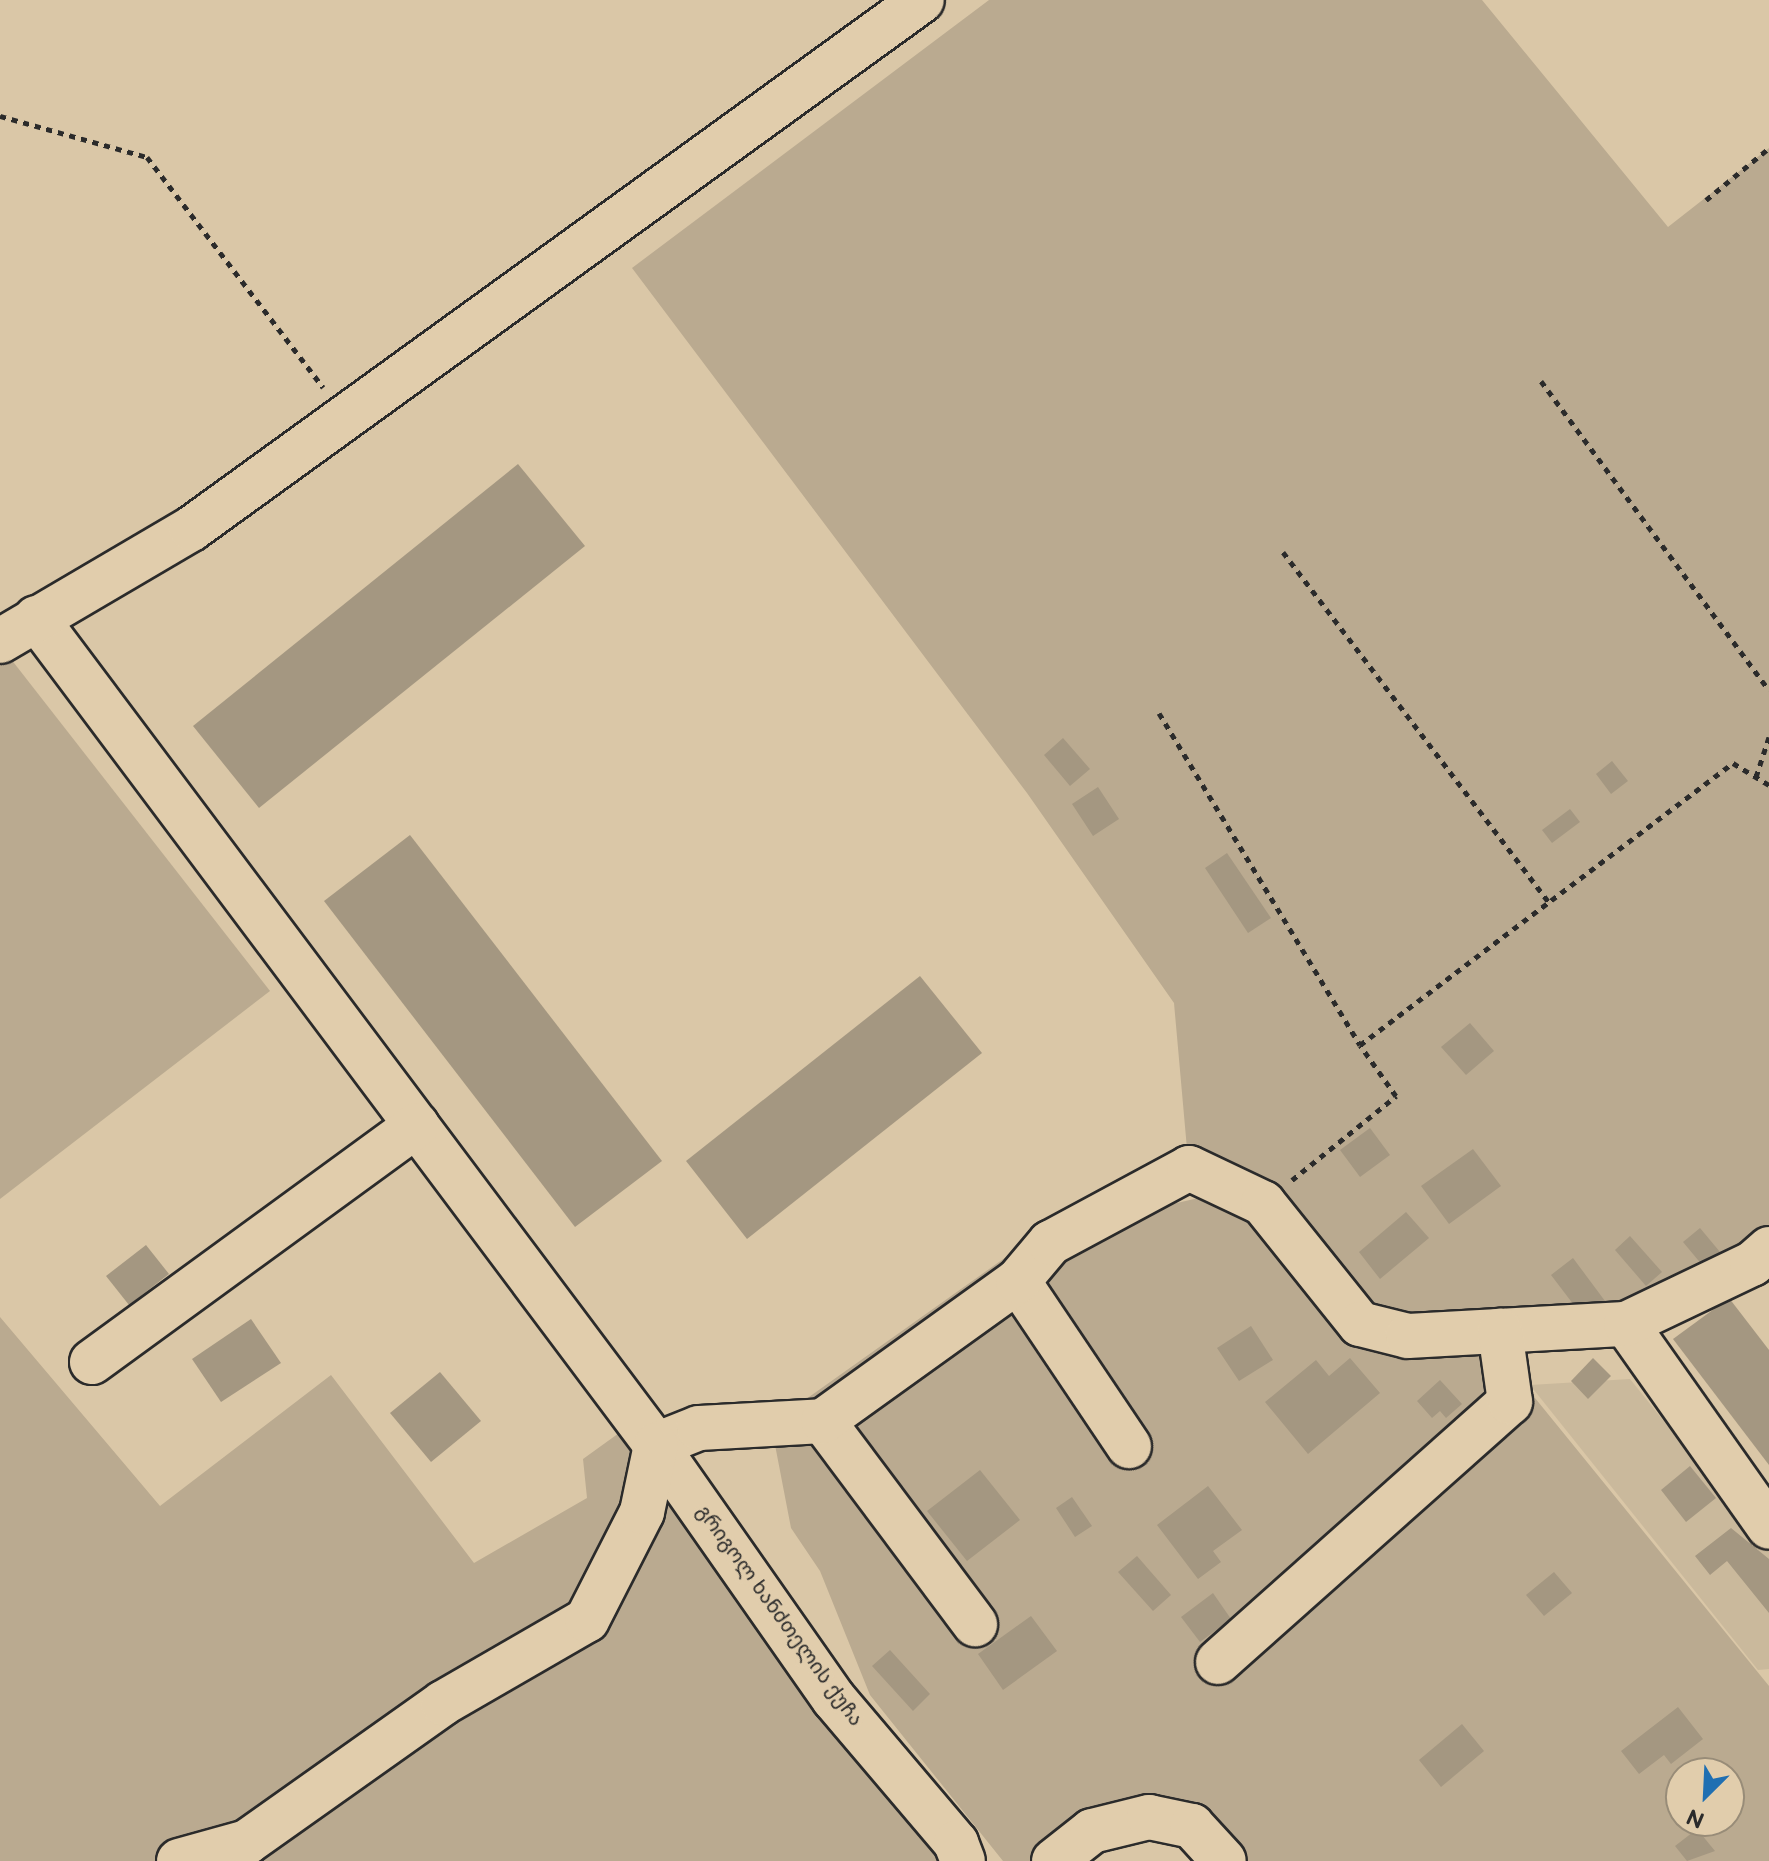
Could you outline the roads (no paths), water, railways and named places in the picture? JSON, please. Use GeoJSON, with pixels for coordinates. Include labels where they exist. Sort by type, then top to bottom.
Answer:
{"type":"FeatureCollection","features":[{"type":"Feature","properties":{"kind":"street"},"geometry":{"type":"LineString","coordinates":[[18,629],[191,529],[922,0]]}},
{"type":"Feature","properties":{"kind":"street","name":"გრიგოლ ხანძთელის ქუჩა"},"geometry":{"type":"LineString","coordinates":[[18,629],[417,1125],[656,1445],[834,1699],[956,1843],[963,1861]]}},
{"type":"Feature","properties":{"kind":"street"},"geometry":{"type":"LineString","coordinates":[[92,1362],[417,1125]]}},
{"type":"Feature","properties":{"kind":"street"},"geometry":{"type":"LineString","coordinates":[[179,1861],[247,1842],[443,1703],[587,1620],[642,1512],[656,1445],[699,1428],[823,1421],[1018,1281],[1050,1243],[1189,1168],[1263,1203],[1360,1324],[1408,1336],[1626,1324],[1763,1266]]}},
{"type":"Feature","properties":{"kind":"street"},"geometry":{"type":"LineString","coordinates":[[1018,1281],[1129,1446]]}},
{"type":"Feature","properties":{"kind":"street"},"geometry":{"type":"LineString","coordinates":[[1626,1324],[1769,1527]]}},
{"type":"Feature","properties":{"kind":"street"},"geometry":{"type":"LineString","coordinates":[[1218,1662],[1510,1402],[1500,1331]]}},
{"type":"Feature","properties":{"kind":"street"},"geometry":{"type":"LineString","coordinates":[[823,1421],[975,1624]]}},
{"type":"Feature","properties":{"kind":"street"},"geometry":{"type":"LineString","coordinates":[[1054,1861],[1092,1831],[1149,1817],[1192,1826],[1224,1861]]}}]}
